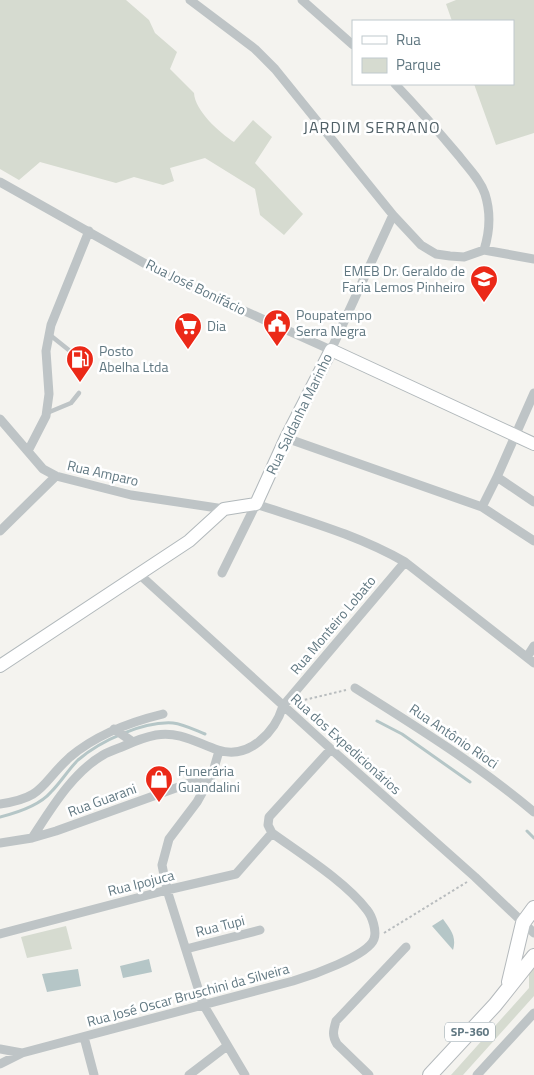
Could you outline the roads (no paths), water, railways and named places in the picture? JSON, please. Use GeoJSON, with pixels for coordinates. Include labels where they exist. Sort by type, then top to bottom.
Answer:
{"type":"FeatureCollection","features":[{"type":"Feature","properties":{"kind":"main road","name":"Rua José Bonifácio"},"geometry":{"type":"LineString","coordinates":[[330,350],[534,444]]}},
{"type":"Feature","properties":{"kind":"main road","name":"Rua Saldanha Marinho"},"geometry":{"type":"LineString","coordinates":[[256,504],[286,438],[330,350]]}},
{"type":"Feature","properties":{"kind":"main road"},"geometry":{"type":"LineString","coordinates":[[0,666],[189,541],[224,509],[256,504]]}},
{"type":"Feature","properties":{"kind":"main road","name":"SP-360"},"geometry":{"type":"LineString","coordinates":[[430,1075],[495,1004],[507,987],[523,923],[534,908]]}},
{"type":"Feature","properties":{"kind":"main road"},"geometry":{"type":"LineString","coordinates":[[507,987],[534,956]]}},
{"type":"Feature","properties":{"kind":"street"},"geometry":{"type":"LineString","coordinates":[[190,0],[254,48],[275,69],[393,215],[421,245],[436,254],[464,256],[484,250],[534,259]]}},
{"type":"Feature","properties":{"kind":"street"},"geometry":{"type":"LineString","coordinates":[[302,0],[352,44]]}},
{"type":"Feature","properties":{"kind":"street"},"geometry":{"type":"LineString","coordinates":[[396,85],[427,118],[477,178],[484,193],[489,213],[488,236],[484,250]]}},
{"type":"Feature","properties":{"kind":"street","name":"Rua José Bonifácio"},"geometry":{"type":"LineString","coordinates":[[0,182],[167,276],[330,350]]}},
{"type":"Feature","properties":{"kind":"street","name":"Rua Saldanha Marinho"},"geometry":{"type":"LineString","coordinates":[[330,350],[393,215]]}},
{"type":"Feature","properties":{"kind":"street"},"geometry":{"type":"LineString","coordinates":[[28,451],[47,414],[49,394],[46,351],[48,334],[89,231]]}},
{"type":"Feature","properties":{"kind":"street"},"geometry":{"type":"LineString","coordinates":[[482,506],[497,477],[534,393]]}},
{"type":"Feature","properties":{"kind":"street","name":"Rua Amparo"},"geometry":{"type":"LineString","coordinates":[[0,419],[43,469],[56,476],[131,495],[224,509]]}},
{"type":"Feature","properties":{"kind":"street"},"geometry":{"type":"LineString","coordinates":[[286,438],[482,506],[534,541]]}},
{"type":"Feature","properties":{"kind":"street"},"geometry":{"type":"LineString","coordinates":[[0,531],[56,476]]}},
{"type":"Feature","properties":{"kind":"street"},"geometry":{"type":"LineString","coordinates":[[497,477],[534,502]]}},
{"type":"Feature","properties":{"kind":"street"},"geometry":{"type":"LineString","coordinates":[[256,504],[364,540],[405,562],[530,660],[534,646]]}},
{"type":"Feature","properties":{"kind":"street","name":"Rua Saldanha Marinho"},"geometry":{"type":"LineString","coordinates":[[222,572],[256,504]]}},
{"type":"Feature","properties":{"kind":"street","name":"Rua Monteiro Lobato"},"geometry":{"type":"LineString","coordinates":[[219,751],[232,752],[254,746],[262,740],[279,719],[283,706],[405,562]]}},
{"type":"Feature","properties":{"kind":"street","name":"Rua dos Expedicionários"},"geometry":{"type":"LineString","coordinates":[[140,575],[283,706],[475,877],[534,933]]}},
{"type":"Feature","properties":{"kind":"street","name":"Rua Antônio Rioci"},"geometry":{"type":"LineString","coordinates":[[355,688],[429,734],[479,769],[534,812]]}},
{"type":"Feature","properties":{"kind":"street"},"geometry":{"type":"LineString","coordinates":[[0,804],[32,797],[42,789],[70,758],[90,743],[145,718],[163,714]]}},
{"type":"Feature","properties":{"kind":"street"},"geometry":{"type":"LineString","coordinates":[[115,730],[131,741]]}},
{"type":"Feature","properties":{"kind":"street"},"geometry":{"type":"LineString","coordinates":[[32,838],[70,784],[86,767],[103,755],[131,741],[157,735],[172,734],[187,737],[219,751],[212,775],[197,802],[169,839],[162,865],[166,890],[203,1004],[245,1075]]}},
{"type":"Feature","properties":{"kind":"street"},"geometry":{"type":"LineString","coordinates":[[272,833],[268,825],[269,817],[331,749]]}},
{"type":"Feature","properties":{"kind":"street","name":"Rua Guarani"},"geometry":{"type":"LineString","coordinates":[[0,843],[56,832],[212,775]]}},
{"type":"Feature","properties":{"kind":"street","name":"Rua Ipojuca"},"geometry":{"type":"LineString","coordinates":[[0,934],[166,890],[236,874],[272,833]]}},
{"type":"Feature","properties":{"kind":"street","name":"Rua José Oscar Bruschini da Silveira"},"geometry":{"type":"LineString","coordinates":[[0,1049],[22,1053],[320,973],[368,948],[374,939],[373,923],[368,911],[348,889],[272,833]]}},
{"type":"Feature","properties":{"kind":"street","name":"Rua Tupi"},"geometry":{"type":"LineString","coordinates":[[186,949],[260,930]]}},
{"type":"Feature","properties":{"kind":"street"},"geometry":{"type":"LineString","coordinates":[[368,1075],[334,1038],[333,1032],[336,1021],[406,947]]}},
{"type":"Feature","properties":{"kind":"street"},"geometry":{"type":"LineString","coordinates":[[477,1075],[534,1013]]}},
{"type":"Feature","properties":{"kind":"street"},"geometry":{"type":"LineString","coordinates":[[84,1037],[94,1075]]}},
{"type":"Feature","properties":{"kind":"street"},"geometry":{"type":"LineString","coordinates":[[189,1075],[227,1046]]}},
{"type":"Feature","properties":{"kind":"street"},"geometry":{"type":"LineString","coordinates":[[0,1064],[22,1053]]}},
{"type":"Feature","properties":{"kind":"lane"},"geometry":{"type":"LineString","coordinates":[[48,334],[80,359],[83,373]]}},
{"type":"Feature","properties":{"kind":"lane"},"geometry":{"type":"LineString","coordinates":[[47,414],[71,403],[79,393]]}},
{"type":"Feature","properties":{"kind":"waterway"},"geometry":{"type":"LineString","coordinates":[[377,721],[402,734],[470,782]]}},
{"type":"Feature","properties":{"kind":"waterway"},"geometry":{"type":"LineString","coordinates":[[0,817],[20,811],[41,801],[55,788],[78,760],[98,746],[122,734],[161,723],[173,723],[205,734]]}},
{"type":"Feature","properties":{"kind":"waterway"},"geometry":{"type":"LineString","coordinates":[[527,831],[534,838]]}},
{"type":"Feature","properties":{"kind":"place","name":"EMEB Dr. Geraldo de Faria Lemos Pinheiro"},"geometry":{"type":"Point","coordinates":[484,303]}},
{"type":"Feature","properties":{"kind":"place","name":"Poupatempo Serra Negra"},"geometry":{"type":"Point","coordinates":[277,347]}},
{"type":"Feature","properties":{"kind":"place","name":"Dia"},"geometry":{"type":"Point","coordinates":[188,350]}},
{"type":"Feature","properties":{"kind":"place","name":"Posto Abelha Ltda"},"geometry":{"type":"Point","coordinates":[80,383]}},
{"type":"Feature","properties":{"kind":"place","name":"Funerária Guandalini"},"geometry":{"type":"Point","coordinates":[159,803]}},
{"type":"Feature","properties":{"kind":"district","name":"JARDIM SERRANO"},"geometry":{"type":"Point","coordinates":[372,127]}}]}
